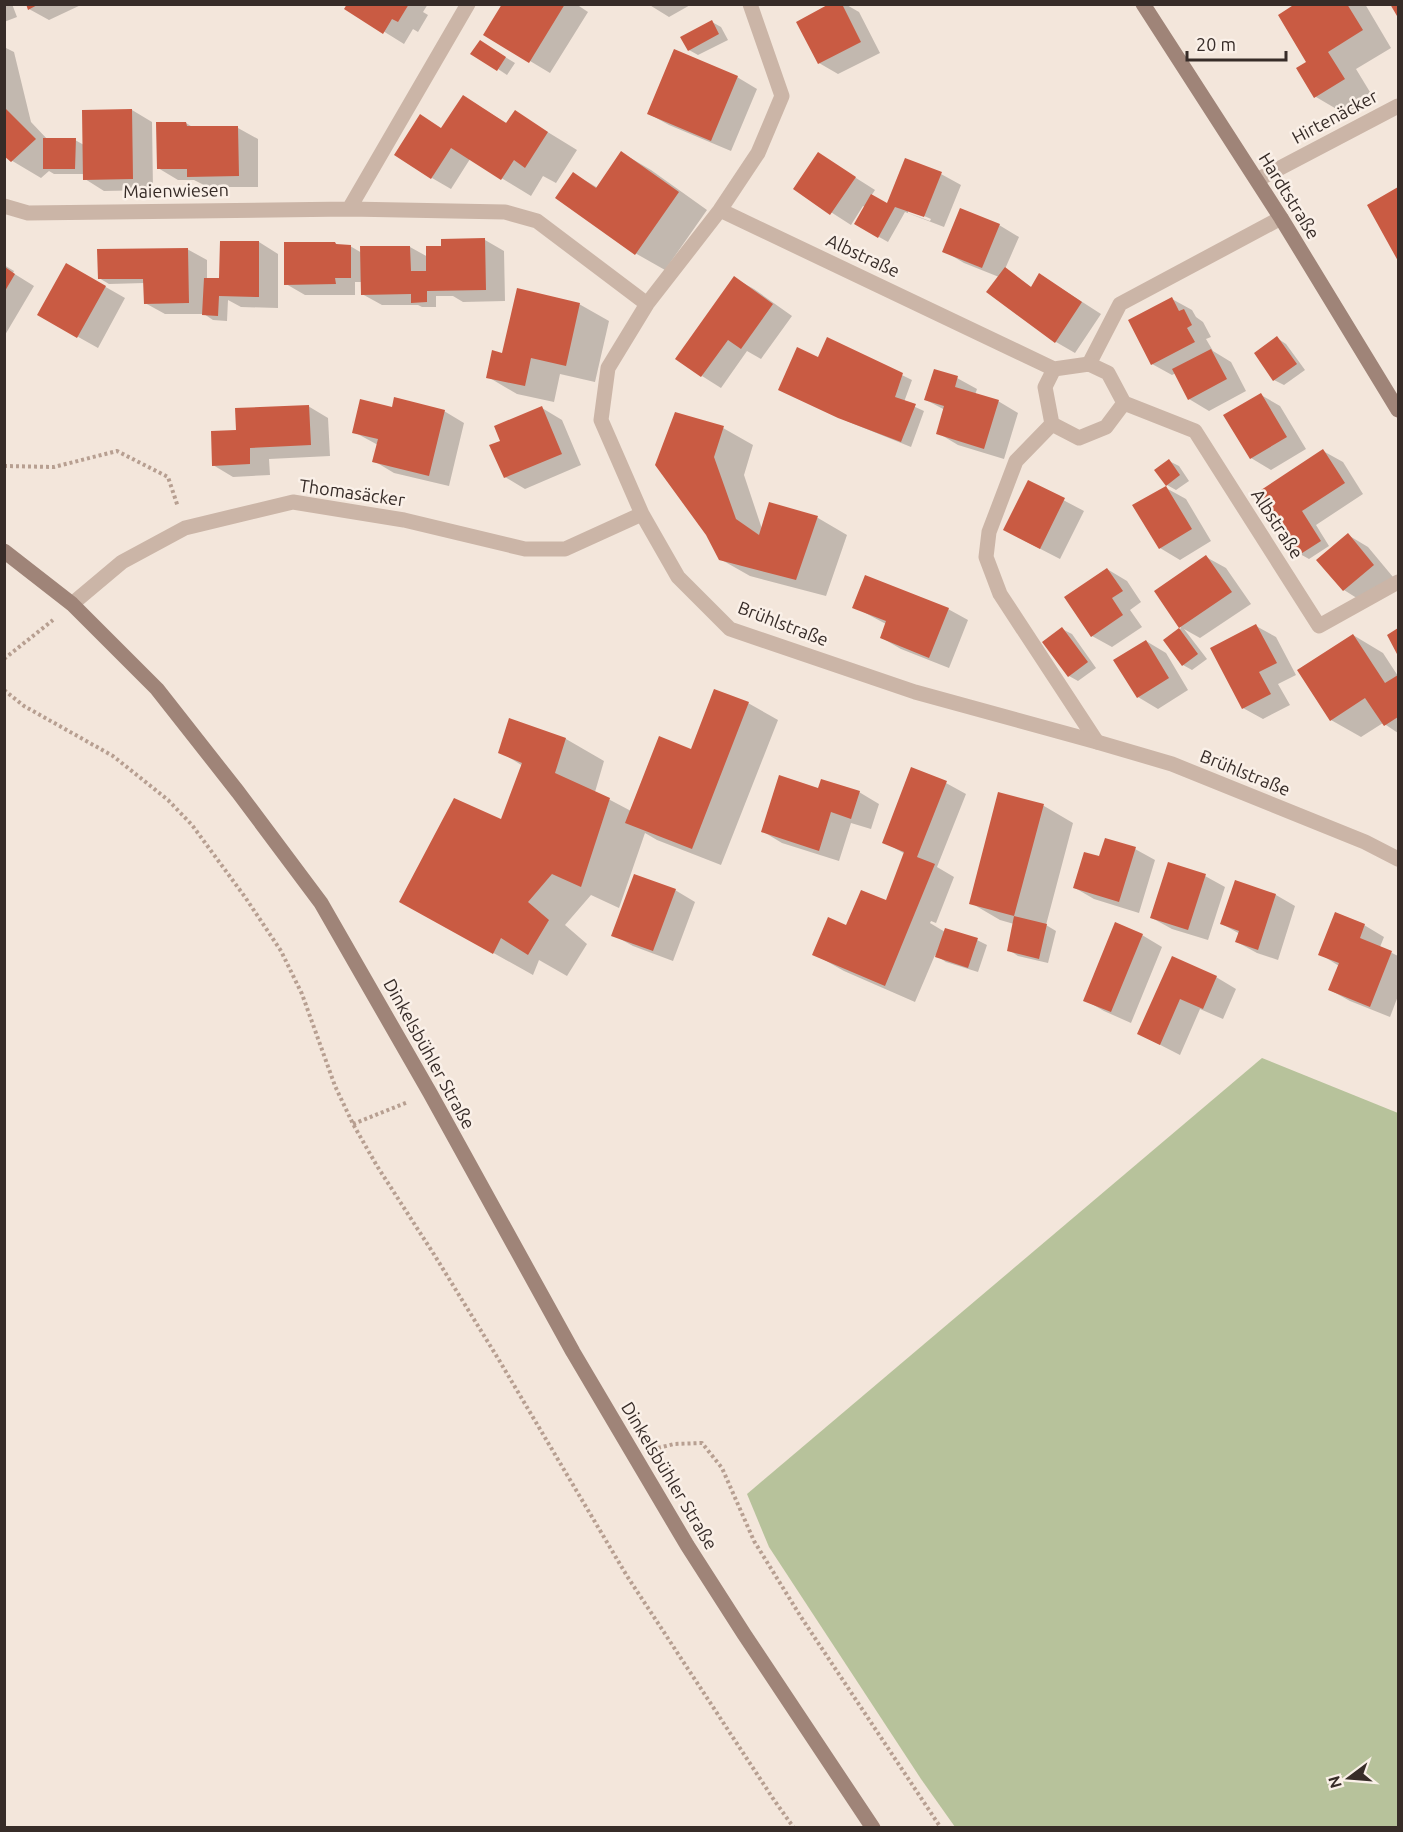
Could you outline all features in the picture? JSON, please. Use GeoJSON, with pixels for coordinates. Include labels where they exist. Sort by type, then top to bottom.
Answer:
{"type":"FeatureCollection","features":[{"type":"Feature","properties":{"kind":"main road","name":"Hardtstraße"},"geometry":{"type":"LineString","coordinates":[[1143,4],[1281,218],[1398,410]]}},
{"type":"Feature","properties":{"kind":"main road","name":"Dinkelsbühler Straße"},"geometry":{"type":"LineString","coordinates":[[4,551],[72,604],[157,689],[321,903],[430,1093],[573,1352],[687,1545],[873,1827]]}},
{"type":"Feature","properties":{"kind":"street"},"geometry":{"type":"LineString","coordinates":[[349,208],[468,4]]}},
{"type":"Feature","properties":{"kind":"street","name":"Brühlstraße"},"geometry":{"type":"LineString","coordinates":[[750,4],[782,96],[758,153],[720,210],[647,304],[608,368],[601,420],[642,514],[678,577],[730,629],[915,692],[1172,764],[1365,842],[1398,859]]}},
{"type":"Feature","properties":{"kind":"street","name":"Hirtenäcker"},"geometry":{"type":"LineString","coordinates":[[1257,180],[1398,106]]}},
{"type":"Feature","properties":{"kind":"street","name":"Maienwiesen"},"geometry":{"type":"LineString","coordinates":[[4,206],[28,213],[349,208],[505,213],[537,221],[647,304]]}},
{"type":"Feature","properties":{"kind":"street","name":"Albstraße"},"geometry":{"type":"LineString","coordinates":[[720,210],[1054,369]]}},
{"type":"Feature","properties":{"kind":"street"},"geometry":{"type":"LineString","coordinates":[[1089,364],[1120,304],[1281,218]]}},
{"type":"Feature","properties":{"kind":"street"},"geometry":{"type":"LineString","coordinates":[[1089,364],[1108,374],[1124,403],[1106,428],[1079,438],[1052,424],[1045,387],[1054,369],[1089,364]]}},
{"type":"Feature","properties":{"kind":"street","name":"Albstraße"},"geometry":{"type":"LineString","coordinates":[[1124,403],[1195,431],[1319,626],[1398,582]]}},
{"type":"Feature","properties":{"kind":"street"},"geometry":{"type":"LineString","coordinates":[[1052,424],[1016,461],[989,532],[986,557],[1000,594],[1096,742]]}},
{"type":"Feature","properties":{"kind":"street","name":"Thomasäcker"},"geometry":{"type":"LineString","coordinates":[[72,604],[122,562],[185,528],[293,502],[404,520],[525,549],[565,549],[642,514]]}},
{"type":"Feature","properties":{"kind":"path"},"geometry":{"type":"LineString","coordinates":[[4,466],[54,467],[117,451],[168,477],[185,528]]}},
{"type":"Feature","properties":{"kind":"path"},"geometry":{"type":"LineString","coordinates":[[4,659],[72,604]]}},
{"type":"Feature","properties":{"kind":"path"},"geometry":{"type":"LineString","coordinates":[[4,690],[24,706],[113,756],[168,800],[192,825],[245,897],[281,951],[302,994],[335,1086],[377,1166],[499,1360],[627,1576],[794,1827]]}},
{"type":"Feature","properties":{"kind":"path"},"geometry":{"type":"LineString","coordinates":[[353,1124],[430,1093]]}},
{"type":"Feature","properties":{"kind":"path"},"geometry":{"type":"LineString","coordinates":[[634,1455],[674,1444],[702,1443],[723,1468],[754,1541],[801,1617],[941,1827]]}},
{"type":"Feature","properties":{"kind":"green space"},"geometry":{"type":"Polygon","coordinates":[[[1262,1058],[1398,1113],[1398,1827],[955,1827],[769,1547],[747,1494],[1262,1058]]]}},
{"type":"Feature","properties":{"kind":"building"},"geometry":{"type":"Polygon","coordinates":[[[26,4],[39,4],[28,10],[26,4]]]}},
{"type":"Feature","properties":{"kind":"building"},"geometry":{"type":"Polygon","coordinates":[[[347,4],[409,4],[398,22],[392,19],[383,34],[344,9],[347,4]]]}},
{"type":"Feature","properties":{"kind":"building"},"geometry":{"type":"Polygon","coordinates":[[[502,4],[565,4],[529,63],[483,35],[502,4]]]}},
{"type":"Feature","properties":{"kind":"building"},"geometry":{"type":"Polygon","coordinates":[[[829,4],[842,4],[861,42],[818,64],[796,22],[829,4]]]}},
{"type":"Feature","properties":{"kind":"building"},"geometry":{"type":"Polygon","coordinates":[[[1295,4],[1347,4],[1363,30],[1328,52],[1345,79],[1314,98],[1296,68],[1306,62],[1278,15],[1295,4]]]}},
{"type":"Feature","properties":{"kind":"building"},"geometry":{"type":"Polygon","coordinates":[[[1390,4],[1398,4],[1397,16],[1390,4]]]}},
{"type":"Feature","properties":{"kind":"building"},"geometry":{"type":"Polygon","coordinates":[[[712,20],[719,34],[688,51],[680,37],[712,20]]]}},
{"type":"Feature","properties":{"kind":"building"},"geometry":{"type":"Polygon","coordinates":[[[480,40],[506,57],[497,71],[470,54],[480,40]]]}},
{"type":"Feature","properties":{"kind":"building"},"geometry":{"type":"Polygon","coordinates":[[[674,49],[738,76],[711,141],[647,114],[674,49]]]}},
{"type":"Feature","properties":{"kind":"building"},"geometry":{"type":"Polygon","coordinates":[[[463,95],[506,123],[515,110],[548,132],[525,168],[514,160],[501,180],[451,148],[431,179],[394,155],[420,114],[441,128],[463,95]]]}},
{"type":"Feature","properties":{"kind":"building"},"geometry":{"type":"Polygon","coordinates":[[[4,107],[36,139],[11,162],[4,156],[4,107]]]}},
{"type":"Feature","properties":{"kind":"building"},"geometry":{"type":"Polygon","coordinates":[[[132,109],[133,179],[83,180],[82,110],[132,109]]]}},
{"type":"Feature","properties":{"kind":"building"},"geometry":{"type":"Polygon","coordinates":[[[156,122],[186,122],[187,126],[238,126],[239,176],[187,177],[187,169],[157,169],[156,122]]]}},
{"type":"Feature","properties":{"kind":"building"},"geometry":{"type":"Polygon","coordinates":[[[43,138],[76,138],[75,169],[43,169],[43,138]]]}},
{"type":"Feature","properties":{"kind":"building"},"geometry":{"type":"Polygon","coordinates":[[[621,151],[679,192],[635,255],[555,198],[573,172],[596,188],[621,151]]]}},
{"type":"Feature","properties":{"kind":"building"},"geometry":{"type":"Polygon","coordinates":[[[818,152],[856,177],[830,215],[793,189],[818,152]]]}},
{"type":"Feature","properties":{"kind":"building"},"geometry":{"type":"Polygon","coordinates":[[[905,158],[942,172],[924,217],[895,207],[878,238],[854,224],[871,194],[887,203],[905,158]]]}},
{"type":"Feature","properties":{"kind":"building"},"geometry":{"type":"Polygon","coordinates":[[[1398,187],[1398,261],[1367,205],[1398,187]]]}},
{"type":"Feature","properties":{"kind":"building"},"geometry":{"type":"Polygon","coordinates":[[[960,208],[1000,224],[982,268],[942,252],[960,208]]]}},
{"type":"Feature","properties":{"kind":"building"},"geometry":{"type":"Polygon","coordinates":[[[485,238],[486,290],[427,291],[427,302],[411,303],[411,294],[361,295],[360,246],[410,246],[411,271],[426,271],[426,246],[441,246],[441,239],[485,238]]]}},
{"type":"Feature","properties":{"kind":"building"},"geometry":{"type":"Polygon","coordinates":[[[220,241],[259,241],[259,297],[219,296],[218,316],[202,315],[204,278],[219,278],[220,241]]]}},
{"type":"Feature","properties":{"kind":"building"},"geometry":{"type":"Polygon","coordinates":[[[284,242],[335,242],[351,245],[351,278],[335,278],[336,284],[284,285],[284,242]]]}},
{"type":"Feature","properties":{"kind":"building"},"geometry":{"type":"Polygon","coordinates":[[[188,248],[189,303],[144,304],[143,279],[98,279],[97,249],[188,248]]]}},
{"type":"Feature","properties":{"kind":"building"},"geometry":{"type":"Polygon","coordinates":[[[66,263],[106,286],[77,338],[37,315],[66,263]]]}},
{"type":"Feature","properties":{"kind":"building"},"geometry":{"type":"Polygon","coordinates":[[[5,267],[15,274],[5,291],[5,267]]]}},
{"type":"Feature","properties":{"kind":"building"},"geometry":{"type":"Polygon","coordinates":[[[1005,267],[1031,287],[1039,273],[1082,302],[1055,343],[986,292],[1005,267]]]}},
{"type":"Feature","properties":{"kind":"building"},"geometry":{"type":"Polygon","coordinates":[[[734,276],[773,304],[741,349],[728,340],[701,377],[675,359],[734,276]]]}},
{"type":"Feature","properties":{"kind":"building"},"geometry":{"type":"Polygon","coordinates":[[[517,288],[580,303],[566,366],[531,358],[525,386],[486,378],[492,350],[502,353],[517,288]]]}},
{"type":"Feature","properties":{"kind":"building"},"geometry":{"type":"Polygon","coordinates":[[[1172,297],[1179,311],[1184,309],[1192,325],[1187,328],[1195,342],[1151,365],[1128,320],[1172,297]]]}},
{"type":"Feature","properties":{"kind":"building"},"geometry":{"type":"Polygon","coordinates":[[[1277,336],[1297,364],[1273,381],[1254,353],[1277,336]]]}},
{"type":"Feature","properties":{"kind":"building"},"geometry":{"type":"Polygon","coordinates":[[[827,337],[903,373],[895,397],[916,404],[901,442],[838,418],[778,390],[797,347],[818,357],[827,337]]]}},
{"type":"Feature","properties":{"kind":"building"},"geometry":{"type":"Polygon","coordinates":[[[1211,349],[1227,379],[1188,400],[1172,369],[1211,349]]]}},
{"type":"Feature","properties":{"kind":"building"},"geometry":{"type":"Polygon","coordinates":[[[934,369],[958,376],[955,387],[999,400],[984,449],[936,434],[944,406],[924,400],[934,369]]]}},
{"type":"Feature","properties":{"kind":"building"},"geometry":{"type":"Polygon","coordinates":[[[1261,393],[1287,437],[1250,459],[1223,415],[1261,393]]]}},
{"type":"Feature","properties":{"kind":"building"},"geometry":{"type":"Polygon","coordinates":[[[394,397],[445,410],[429,476],[372,462],[378,439],[352,433],[360,399],[392,407],[394,397]]]}},
{"type":"Feature","properties":{"kind":"building"},"geometry":{"type":"Polygon","coordinates":[[[309,405],[311,445],[250,448],[250,464],[212,466],[211,431],[236,430],[235,408],[309,405]]]}},
{"type":"Feature","properties":{"kind":"building"},"geometry":{"type":"Polygon","coordinates":[[[542,406],[562,454],[504,478],[489,445],[500,441],[494,426],[542,406]]]}},
{"type":"Feature","properties":{"kind":"building"},"geometry":{"type":"Polygon","coordinates":[[[675,412],[724,426],[714,457],[736,519],[759,535],[769,502],[818,516],[796,580],[719,560],[706,535],[655,465],[675,412]]]}},
{"type":"Feature","properties":{"kind":"building"},"geometry":{"type":"Polygon","coordinates":[[[1323,449],[1345,483],[1302,511],[1321,541],[1299,555],[1258,492],[1323,449]]]}},
{"type":"Feature","properties":{"kind":"building"},"geometry":{"type":"Polygon","coordinates":[[[1169,459],[1180,475],[1166,486],[1154,470],[1169,459]]]}},
{"type":"Feature","properties":{"kind":"building"},"geometry":{"type":"Polygon","coordinates":[[[1028,480],[1065,498],[1040,549],[1003,530],[1028,480]]]}},
{"type":"Feature","properties":{"kind":"building"},"geometry":{"type":"Polygon","coordinates":[[[1166,486],[1192,529],[1159,549],[1132,505],[1166,486]]]}},
{"type":"Feature","properties":{"kind":"building"},"geometry":{"type":"Polygon","coordinates":[[[1348,533],[1374,565],[1343,591],[1316,560],[1348,533]]]}},
{"type":"Feature","properties":{"kind":"building"},"geometry":{"type":"Polygon","coordinates":[[[1206,555],[1232,592],[1179,628],[1154,591],[1206,555]]]}},
{"type":"Feature","properties":{"kind":"building"},"geometry":{"type":"Polygon","coordinates":[[[1107,568],[1123,591],[1112,598],[1123,615],[1091,637],[1064,597],[1107,568]]]}},
{"type":"Feature","properties":{"kind":"building"},"geometry":{"type":"Polygon","coordinates":[[[865,575],[949,608],[929,658],[880,638],[886,621],[852,608],[865,575]]]}},
{"type":"Feature","properties":{"kind":"building"},"geometry":{"type":"Polygon","coordinates":[[[1256,624],[1277,663],[1259,672],[1271,694],[1242,709],[1210,648],[1256,624]]]}},
{"type":"Feature","properties":{"kind":"building"},"geometry":{"type":"Polygon","coordinates":[[[1062,627],[1088,662],[1068,677],[1042,642],[1062,627]]]}},
{"type":"Feature","properties":{"kind":"building"},"geometry":{"type":"Polygon","coordinates":[[[1179,628],[1198,654],[1182,666],[1163,640],[1179,628]]]}},
{"type":"Feature","properties":{"kind":"building"},"geometry":{"type":"Polygon","coordinates":[[[1398,628],[1398,656],[1387,635],[1398,628]]]}},
{"type":"Feature","properties":{"kind":"building"},"geometry":{"type":"Polygon","coordinates":[[[1353,634],[1385,683],[1398,675],[1398,717],[1384,726],[1365,698],[1330,721],[1297,670],[1353,634]]]}},
{"type":"Feature","properties":{"kind":"building"},"geometry":{"type":"Polygon","coordinates":[[[1146,640],[1169,678],[1137,698],[1113,660],[1146,640]]]}},
{"type":"Feature","properties":{"kind":"building"},"geometry":{"type":"Polygon","coordinates":[[[714,689],[749,702],[692,849],[625,823],[659,736],[691,749],[714,689]]]}},
{"type":"Feature","properties":{"kind":"building"},"geometry":{"type":"Polygon","coordinates":[[[509,718],[566,738],[555,773],[610,798],[581,887],[552,874],[528,902],[549,920],[528,955],[501,938],[493,954],[399,902],[454,798],[501,819],[522,763],[498,753],[509,718]]]}},
{"type":"Feature","properties":{"kind":"building"},"geometry":{"type":"Polygon","coordinates":[[[911,767],[947,781],[917,857],[935,864],[885,986],[812,955],[828,917],[846,925],[861,890],[886,900],[904,852],[882,843],[911,767]]]}},
{"type":"Feature","properties":{"kind":"building"},"geometry":{"type":"Polygon","coordinates":[[[779,775],[818,788],[821,779],[860,791],[851,819],[831,812],[819,851],[761,832],[779,775]]]}},
{"type":"Feature","properties":{"kind":"building"},"geometry":{"type":"Polygon","coordinates":[[[998,792],[1044,804],[1014,916],[969,904],[998,792]]]}},
{"type":"Feature","properties":{"kind":"building"},"geometry":{"type":"Polygon","coordinates":[[[1105,838],[1136,847],[1119,902],[1073,888],[1084,852],[1099,856],[1105,838]]]}},
{"type":"Feature","properties":{"kind":"building"},"geometry":{"type":"Polygon","coordinates":[[[1168,862],[1206,874],[1188,930],[1150,918],[1168,862]]]}},
{"type":"Feature","properties":{"kind":"building"},"geometry":{"type":"Polygon","coordinates":[[[634,874],[676,889],[653,951],[611,936],[634,874]]]}},
{"type":"Feature","properties":{"kind":"building"},"geometry":{"type":"Polygon","coordinates":[[[1235,880],[1276,894],[1258,950],[1235,942],[1239,931],[1220,924],[1235,880]]]}},
{"type":"Feature","properties":{"kind":"building"},"geometry":{"type":"Polygon","coordinates":[[[1335,912],[1365,924],[1360,938],[1392,951],[1370,1007],[1328,990],[1339,963],[1318,955],[1335,912]]]}},
{"type":"Feature","properties":{"kind":"building"},"geometry":{"type":"Polygon","coordinates":[[[1014,916],[1047,924],[1039,959],[1007,951],[1014,916]]]}},
{"type":"Feature","properties":{"kind":"building"},"geometry":{"type":"Polygon","coordinates":[[[1115,922],[1143,934],[1111,1012],[1083,1001],[1115,922]]]}},
{"type":"Feature","properties":{"kind":"building"},"geometry":{"type":"Polygon","coordinates":[[[945,928],[978,938],[968,968],[935,957],[945,928]]]}},
{"type":"Feature","properties":{"kind":"building"},"geometry":{"type":"Polygon","coordinates":[[[1172,956],[1217,976],[1203,1009],[1180,999],[1160,1045],[1137,1034],[1172,956]]]}}]}
